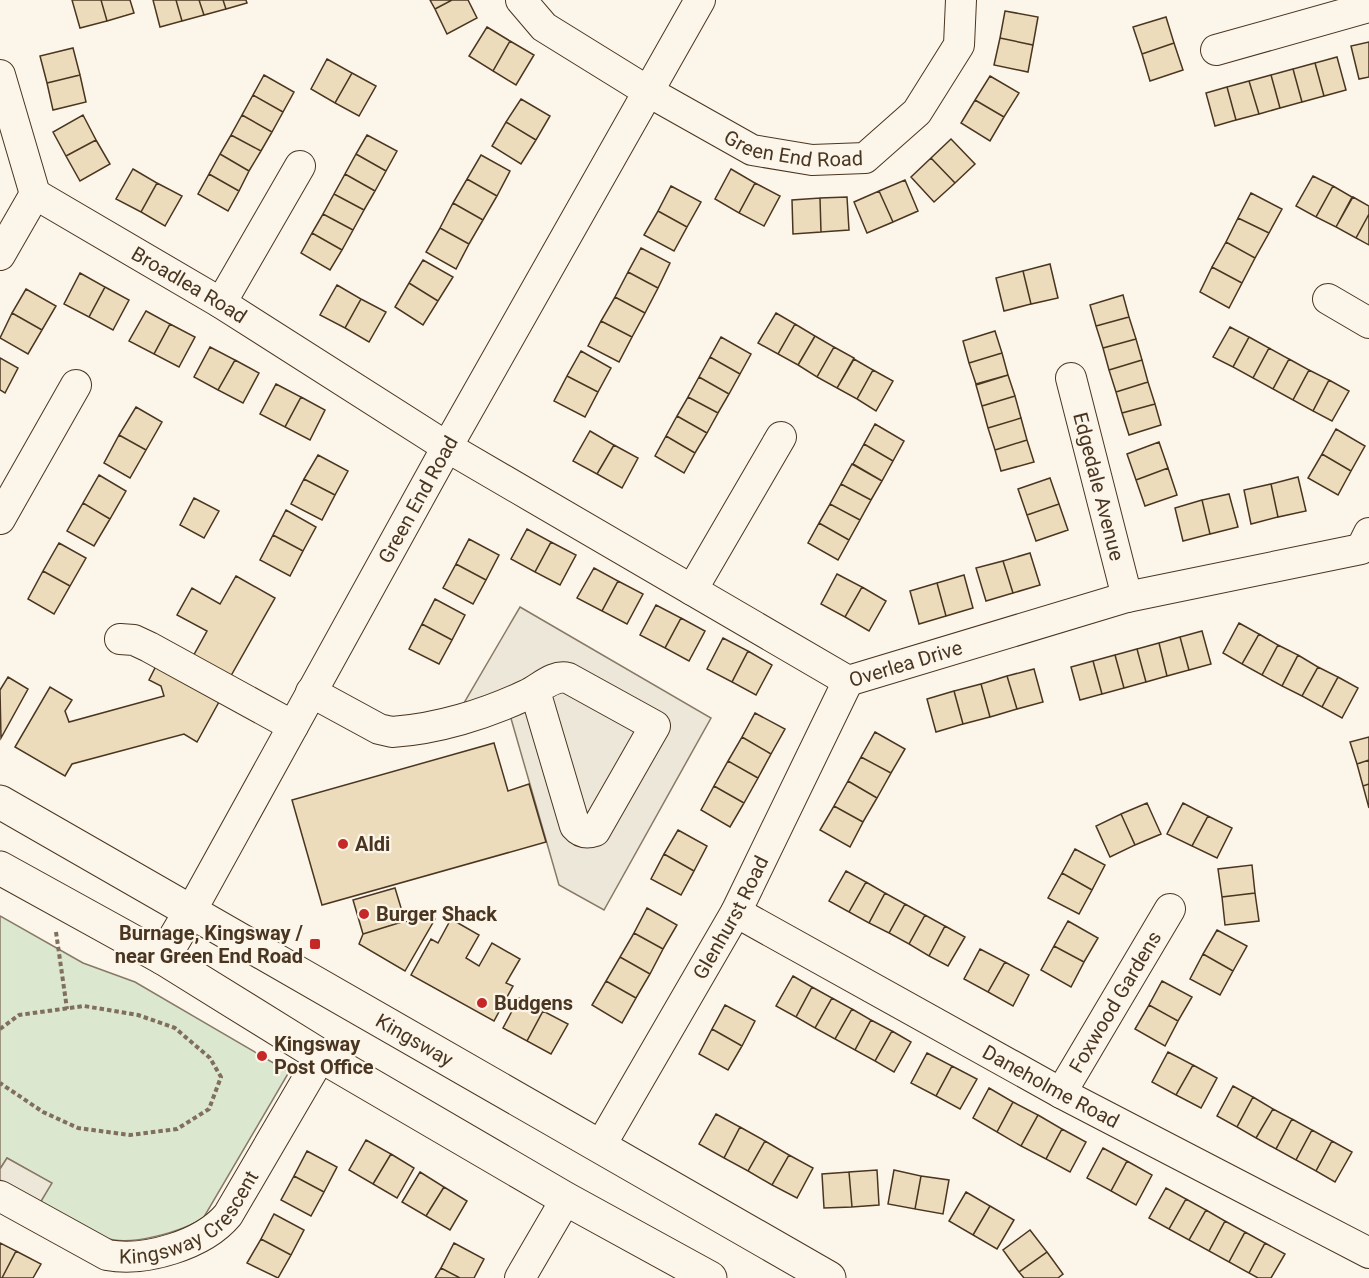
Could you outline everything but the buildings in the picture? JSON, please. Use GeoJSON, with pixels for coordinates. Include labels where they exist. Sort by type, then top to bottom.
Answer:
{"type":"FeatureCollection","features":[{"type":"Feature","properties":{"kind":"highway","name":"Kingsway"},"geometry":{"type":"LineString","coordinates":[[0,802],[601,1145],[829,1278]]}},
{"type":"Feature","properties":{"kind":"highway"},"geometry":{"type":"LineString","coordinates":[[0,868],[163,958],[321,1056],[566,1199],[710,1278]]}},
{"type":"Feature","properties":{"kind":"highway"},"geometry":{"type":"LineString","coordinates":[[163,958],[191,911]]}},
{"type":"Feature","properties":{"kind":"street","name":"Green End Road"},"geometry":{"type":"LineString","coordinates":[[521,0],[544,27],[649,92],[752,150],[812,160],[865,158],[917,112],[959,45],[962,0]]}},
{"type":"Feature","properties":{"kind":"street","name":"Green End Road"},"geometry":{"type":"LineString","coordinates":[[191,911],[447,447],[700,0]]}},
{"type":"Feature","properties":{"kind":"street"},"geometry":{"type":"LineString","coordinates":[[1216,50],[1369,7]]}},
{"type":"Feature","properties":{"kind":"street"},"geometry":{"type":"LineString","coordinates":[[0,75],[35,194],[0,255]]}},
{"type":"Feature","properties":{"kind":"street"},"geometry":{"type":"LineString","coordinates":[[221,303],[300,166]]}},
{"type":"Feature","properties":{"kind":"street","name":"Broadlea Road"},"geometry":{"type":"LineString","coordinates":[[35,194],[221,303],[447,447]]}},
{"type":"Feature","properties":{"kind":"street"},"geometry":{"type":"LineString","coordinates":[[1328,299],[1369,323]]}},
{"type":"Feature","properties":{"kind":"street","name":"Edgedale Avenue"},"geometry":{"type":"LineString","coordinates":[[1071,378],[1126,597]]}},
{"type":"Feature","properties":{"kind":"street"},"geometry":{"type":"LineString","coordinates":[[0,519],[76,385]]}},
{"type":"Feature","properties":{"kind":"street"},"geometry":{"type":"LineString","coordinates":[[692,590],[781,437]]}},
{"type":"Feature","properties":{"kind":"street","name":"Overlea Drive"},"geometry":{"type":"LineString","coordinates":[[447,447],[848,681],[1126,597],[1366,546]]}},
{"type":"Feature","properties":{"kind":"street"},"geometry":{"type":"LineString","coordinates":[[120,639],[134,640],[149,647],[293,726]]}},
{"type":"Feature","properties":{"kind":"street"},"geometry":{"type":"LineString","coordinates":[[311,692],[380,729],[392,732],[494,710],[562,676],[655,726],[595,831],[587,834],[575,826],[535,691]]}},
{"type":"Feature","properties":{"kind":"street","name":"Glenhurst Road"},"geometry":{"type":"LineString","coordinates":[[601,1145],[736,912],[848,681]]}},
{"type":"Feature","properties":{"kind":"street","name":"Foxwood Gardens"},"geometry":{"type":"LineString","coordinates":[[1061,1093],[1170,909]]}},
{"type":"Feature","properties":{"kind":"street","name":"Daneholme Road"},"geometry":{"type":"LineString","coordinates":[[736,912],[1061,1093],[1369,1253]]}},
{"type":"Feature","properties":{"kind":"street","name":"Kingsway Crescent"},"geometry":{"type":"LineString","coordinates":[[0,1196],[107,1255],[124,1258],[140,1257],[203,1237],[218,1228],[228,1215],[321,1056]]}},
{"type":"Feature","properties":{"kind":"street"},"geometry":{"type":"LineString","coordinates":[[520,1278],[566,1199]]}},
{"type":"Feature","properties":{"kind":"path"},"geometry":{"type":"LineString","coordinates":[[51,897],[68,1009]]}},
{"type":"Feature","properties":{"kind":"path"},"geometry":{"type":"LineString","coordinates":[[0,1029],[19,1015],[84,1006],[138,1015],[175,1028],[210,1058],[220,1077],[209,1109],[177,1129],[130,1135],[78,1128],[43,1112],[0,1083]]}},
{"type":"Feature","properties":{"kind":"green space"},"geometry":{"type":"Polygon","coordinates":[[[0,916],[83,963],[135,982],[289,1072],[204,1217],[171,1232],[142,1239],[106,1238],[40,1203],[51,1183],[7,1158],[0,1169],[0,916]]]}},
{"type":"Feature","properties":{"kind":"shaded area"},"geometry":{"type":"Polygon","coordinates":[[[520,607],[711,718],[604,910],[559,885],[510,715],[447,732],[520,607]]]}},
{"type":"Feature","properties":{"kind":"shaded area"},"geometry":{"type":"Polygon","coordinates":[[[7,1158],[52,1183],[40,1203],[0,1180],[0,1169],[7,1158]]]}},
{"type":"Feature","properties":{"kind":"place","name":"Aldi"},"geometry":{"type":"Point","coordinates":[343,844]}},
{"type":"Feature","properties":{"kind":"place","name":"Burger Shack"},"geometry":{"type":"Point","coordinates":[364,914]}},
{"type":"Feature","properties":{"kind":"place","name":"Burnage, Kingsway / near Green End Road"},"geometry":{"type":"Point","coordinates":[315,944]}},
{"type":"Feature","properties":{"kind":"place","name":"Budgens"},"geometry":{"type":"Point","coordinates":[482,1003]}},
{"type":"Feature","properties":{"kind":"place","name":"Kingsway Post Office"},"geometry":{"type":"Point","coordinates":[262,1056]}}]}
